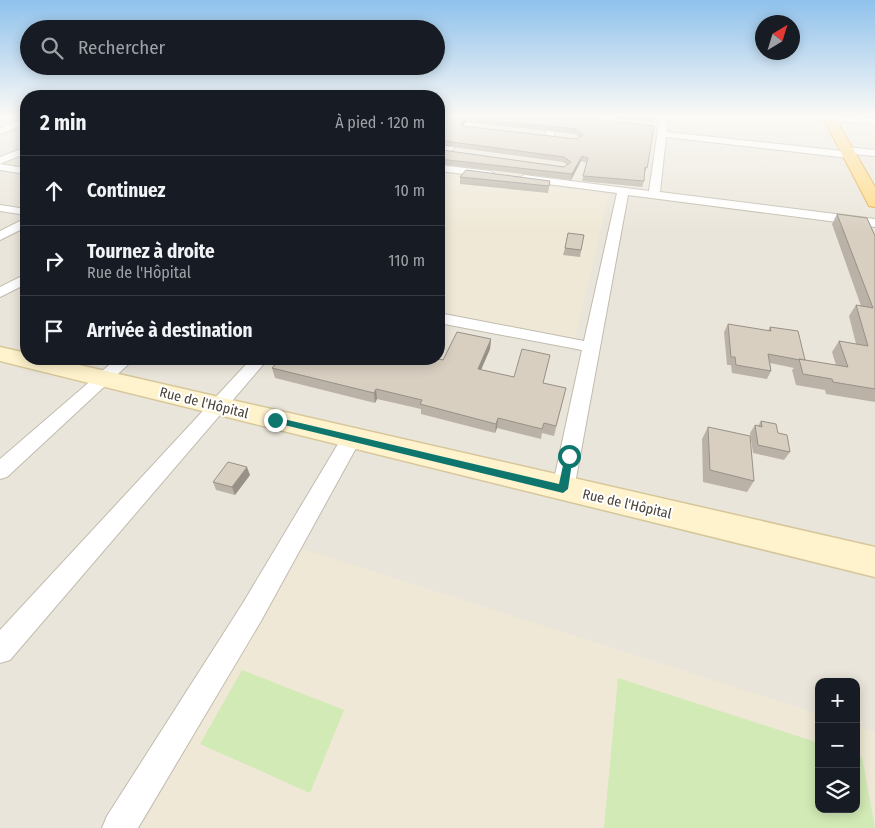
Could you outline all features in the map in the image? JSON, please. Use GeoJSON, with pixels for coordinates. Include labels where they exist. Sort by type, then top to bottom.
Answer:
{"type":"FeatureCollection","features":[{"type":"Feature","properties":{"kind":"highway"},"geometry":{"type":"LineString","coordinates":[[849,155],[875,202]]}},
{"type":"Feature","properties":{"kind":"main road","name":"Rue de l'Hôpital"},"geometry":{"type":"LineString","coordinates":[[3,357],[20,361]]}},
{"type":"Feature","properties":{"kind":"main road","name":"Rue de l'Hôpital"},"geometry":{"type":"LineString","coordinates":[[41,365],[103,378],[351,439],[875,562]]}},
{"type":"Feature","properties":{"kind":"street"},"geometry":{"type":"LineString","coordinates":[[0,160],[14,155]]}},
{"type":"Feature","properties":{"kind":"street"},"geometry":{"type":"LineString","coordinates":[[654,195],[658,155]]}},
{"type":"Feature","properties":{"kind":"street"},"geometry":{"type":"LineString","coordinates":[[0,167],[20,170]]}},
{"type":"Feature","properties":{"kind":"street"},"geometry":{"type":"LineString","coordinates":[[445,169],[497,175]]}},
{"type":"Feature","properties":{"kind":"street"},"geometry":{"type":"LineString","coordinates":[[517,178],[558,179],[623,191],[875,223]]}},
{"type":"Feature","properties":{"kind":"street"},"geometry":{"type":"LineString","coordinates":[[563,489],[590,346],[623,191]]}},
{"type":"Feature","properties":{"kind":"street"},"geometry":{"type":"LineString","coordinates":[[0,208],[20,211]]}},
{"type":"Feature","properties":{"kind":"street"},"geometry":{"type":"LineString","coordinates":[[0,236],[20,225]]}},
{"type":"Feature","properties":{"kind":"street"},"geometry":{"type":"LineString","coordinates":[[0,294],[20,282]]}},
{"type":"Feature","properties":{"kind":"street"},"geometry":{"type":"LineString","coordinates":[[445,319],[590,346]]}},
{"type":"Feature","properties":{"kind":"street"},"geometry":{"type":"LineString","coordinates":[[0,471],[119,365]]}},
{"type":"Feature","properties":{"kind":"street"},"geometry":{"type":"LineString","coordinates":[[0,650],[255,365]]}},
{"type":"Feature","properties":{"kind":"street"},"geometry":{"type":"LineString","coordinates":[[119,828],[252,612],[351,439]]}},
{"type":"Feature","properties":{"kind":"shaded area"},"geometry":{"type":"Polygon","coordinates":[[[0,155],[20,155],[20,365],[445,365],[445,155],[875,155],[875,828],[0,828],[0,155]]]}},
{"type":"Feature","properties":{"kind":"shaded area"},"geometry":{"type":"Polygon","coordinates":[[[445,175],[609,194],[575,339],[445,314],[445,175]]]}},
{"type":"Feature","properties":{"kind":"shaded area"},"geometry":{"type":"Polygon","coordinates":[[[300,548],[815,713],[815,813],[860,813],[860,727],[875,732],[875,828],[141,828],[300,548]]]}},
{"type":"Feature","properties":{"kind":"green space"},"geometry":{"type":"Polygon","coordinates":[[[242,670],[344,710],[310,793],[200,744],[242,670]]]}},
{"type":"Feature","properties":{"kind":"green space"},"geometry":{"type":"Polygon","coordinates":[[[618,678],[815,742],[815,813],[860,813],[860,756],[862,757],[875,828],[604,828],[618,678]]]}},
{"type":"Feature","properties":{"kind":"building"},"geometry":{"type":"Polygon","coordinates":[[[445,155],[475,155],[564,167],[571,162],[564,157],[546,155],[649,155],[647,168],[645,167],[644,181],[583,176],[588,158],[582,156],[572,174],[445,160],[445,155]]]}},
{"type":"Feature","properties":{"kind":"building"},"geometry":{"type":"Polygon","coordinates":[[[466,170],[550,181],[549,186],[460,177],[466,170]]]}},
{"type":"Feature","properties":{"kind":"building"},"geometry":{"type":"Polygon","coordinates":[[[837,214],[867,218],[875,236],[875,389],[833,382],[832,379],[803,374],[799,359],[848,367],[839,341],[868,346],[856,305],[873,308],[837,214]]]}},
{"type":"Feature","properties":{"kind":"building"},"geometry":{"type":"Polygon","coordinates":[[[568,233],[584,235],[581,250],[565,248],[568,233]]]}},
{"type":"Feature","properties":{"kind":"building"},"geometry":{"type":"Polygon","coordinates":[[[728,324],[771,331],[770,327],[798,331],[805,360],[768,354],[771,371],[736,365],[735,357],[731,357],[728,324]]]}},
{"type":"Feature","properties":{"kind":"building"},"geometry":{"type":"Polygon","coordinates":[[[457,332],[491,339],[478,369],[514,377],[522,349],[550,355],[543,383],[566,388],[556,426],[544,423],[542,429],[498,418],[496,424],[420,404],[422,400],[376,389],[374,393],[272,368],[275,365],[445,365],[445,356],[457,332]]]}},
{"type":"Feature","properties":{"kind":"building"},"geometry":{"type":"Polygon","coordinates":[[[761,421],[776,424],[778,433],[787,435],[790,452],[758,445],[755,425],[762,427],[761,421]]]}},
{"type":"Feature","properties":{"kind":"building"},"geometry":{"type":"Polygon","coordinates":[[[708,427],[750,436],[754,481],[710,470],[708,427]]]}},
{"type":"Feature","properties":{"kind":"building"},"geometry":{"type":"Polygon","coordinates":[[[228,462],[247,467],[232,487],[213,482],[228,462]]]}},
{"type":"Feature","properties":{"kind":"route"},"geometry":{"type":"LineString","coordinates":[[275,420],[563,489],[569,456]]}}]}
